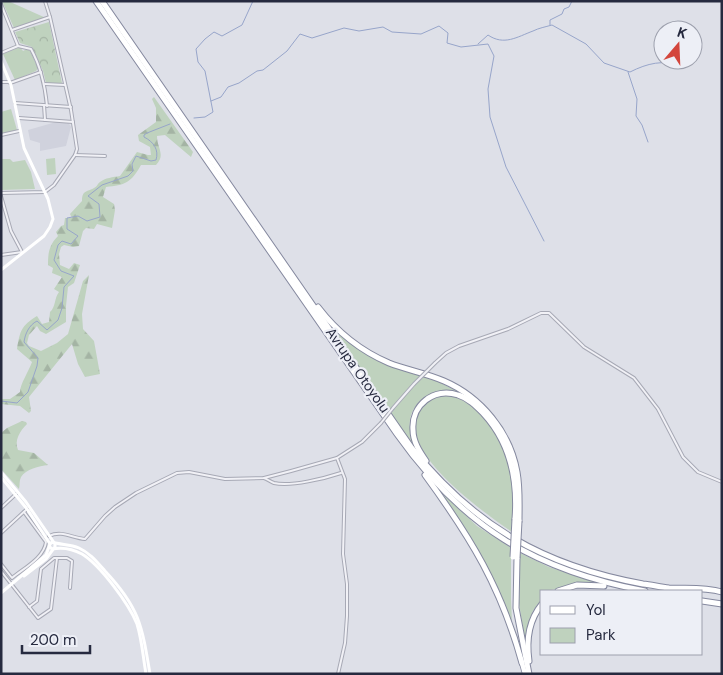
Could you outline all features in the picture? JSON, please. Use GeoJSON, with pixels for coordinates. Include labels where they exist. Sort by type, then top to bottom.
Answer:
{"type":"FeatureCollection","features":[{"type":"Feature","properties":{"kind":"highway","name":"Avrupa Otoyolu"},"geometry":{"type":"LineString","coordinates":[[96,1],[405,446],[450,498],[507,542],[564,570],[600,582],[639,590]]}},
{"type":"Feature","properties":{"kind":"highway","name":"Avrupa Otoyolu"},"geometry":{"type":"LineString","coordinates":[[102,1],[411,447],[440,481],[498,530],[553,558],[592,573],[661,587],[700,588],[722,592]]}},
{"type":"Feature","properties":{"kind":"highway"},"geometry":{"type":"LineString","coordinates":[[292,275],[326,317],[355,344],[390,363],[451,384],[484,409],[501,430],[514,460],[519,492],[512,587],[513,613],[522,663]]}},
{"type":"Feature","properties":{"kind":"highway"},"geometry":{"type":"LineString","coordinates":[[465,504],[431,468],[421,454],[414,439],[412,424],[417,409],[428,398],[439,394],[452,393],[465,398],[482,412],[500,436],[512,467],[516,490],[517,520]]}},
{"type":"Feature","properties":{"kind":"highway"},"geometry":{"type":"LineString","coordinates":[[405,446],[453,514],[482,560],[511,625],[525,674]]}},
{"type":"Feature","properties":{"kind":"highway"},"geometry":{"type":"LineString","coordinates":[[515,557],[516,608],[530,674]]}},
{"type":"Feature","properties":{"kind":"highway"},"geometry":{"type":"LineString","coordinates":[[561,590],[587,584],[636,590]]}},
{"type":"Feature","properties":{"kind":"highway"},"geometry":{"type":"LineString","coordinates":[[703,601],[722,604]]}},
{"type":"Feature","properties":{"kind":"highway"},"geometry":{"type":"LineString","coordinates":[[530,674],[529,630],[534,615],[540,607]]}},
{"type":"Feature","properties":{"kind":"main road"},"geometry":{"type":"LineString","coordinates":[[1,61],[10,82],[27,157],[52,208],[52,222],[44,236],[1,270]]}},
{"type":"Feature","properties":{"kind":"main road"},"geometry":{"type":"LineString","coordinates":[[1,472],[55,543],[55,548],[48,556],[12,584]]}},
{"type":"Feature","properties":{"kind":"main road"},"geometry":{"type":"LineString","coordinates":[[1,478],[28,508],[52,549],[73,550],[85,556],[125,601],[137,624],[146,674]]}},
{"type":"Feature","properties":{"kind":"main road"},"geometry":{"type":"LineString","coordinates":[[1,593],[46,555],[50,545],[55,543],[73,546],[89,554],[126,596],[136,612],[142,627],[150,674]]}},
{"type":"Feature","properties":{"kind":"street"},"geometry":{"type":"LineString","coordinates":[[1,255],[22,252],[11,231],[1,195],[45,192],[54,185],[75,155],[77,149],[71,107],[45,1]]}},
{"type":"Feature","properties":{"kind":"street"},"geometry":{"type":"LineString","coordinates":[[1,4],[18,46]]}},
{"type":"Feature","properties":{"kind":"street"},"geometry":{"type":"LineString","coordinates":[[12,30],[50,17]]}},
{"type":"Feature","properties":{"kind":"street"},"geometry":{"type":"LineString","coordinates":[[1,53],[18,46],[31,49],[42,72],[47,106]]}},
{"type":"Feature","properties":{"kind":"street"},"geometry":{"type":"LineString","coordinates":[[1,82],[10,82],[42,72]]}},
{"type":"Feature","properties":{"kind":"street"},"geometry":{"type":"LineString","coordinates":[[1,74],[7,74]]}},
{"type":"Feature","properties":{"kind":"street"},"geometry":{"type":"LineString","coordinates":[[45,84],[65,85]]}},
{"type":"Feature","properties":{"kind":"street"},"geometry":{"type":"LineString","coordinates":[[14,103],[71,107]]}},
{"type":"Feature","properties":{"kind":"street"},"geometry":{"type":"LineString","coordinates":[[44,106],[45,120]]}},
{"type":"Feature","properties":{"kind":"street"},"geometry":{"type":"LineString","coordinates":[[17,118],[73,122]]}},
{"type":"Feature","properties":{"kind":"street"},"geometry":{"type":"LineString","coordinates":[[1,135],[20,132]]}},
{"type":"Feature","properties":{"kind":"street"},"geometry":{"type":"LineString","coordinates":[[75,155],[105,156]]}},
{"type":"Feature","properties":{"kind":"street"},"geometry":{"type":"LineString","coordinates":[[50,536],[59,533],[85,539],[115,507],[141,490],[181,472],[221,478],[264,478],[338,458],[362,442],[414,384],[446,353],[542,313],[549,314],[584,347],[626,371],[637,381],[661,413],[683,457],[698,472],[722,482]]}},
{"type":"Feature","properties":{"kind":"street"},"geometry":{"type":"LineString","coordinates":[[338,458],[345,479],[343,554],[347,584],[345,643],[338,674]]}},
{"type":"Feature","properties":{"kind":"street"},"geometry":{"type":"LineString","coordinates":[[264,478],[275,483],[288,483],[326,478],[342,473]]}},
{"type":"Feature","properties":{"kind":"street"},"geometry":{"type":"LineString","coordinates":[[1,508],[16,494]]}},
{"type":"Feature","properties":{"kind":"street"},"geometry":{"type":"LineString","coordinates":[[1,533],[28,508]]}},
{"type":"Feature","properties":{"kind":"street"},"geometry":{"type":"LineString","coordinates":[[1,564],[12,578],[40,556],[45,549],[46,542],[24,512]]}},
{"type":"Feature","properties":{"kind":"street"},"geometry":{"type":"LineString","coordinates":[[40,569],[54,558],[67,558],[72,561],[70,588]]}},
{"type":"Feature","properties":{"kind":"street"},"geometry":{"type":"LineString","coordinates":[[1,572],[38,618],[51,609],[57,558]]}},
{"type":"Feature","properties":{"kind":"street"},"geometry":{"type":"LineString","coordinates":[[29,607],[37,600],[40,569],[37,565]]}},
{"type":"Feature","properties":{"kind":"shaded area"},"geometry":{"type":"Polygon","coordinates":[[[63,120],[68,122],[71,127],[66,146],[40,151],[40,143],[30,140],[28,130],[63,120]]]}},
{"type":"Feature","properties":{"kind":"green space"},"geometry":{"type":"Polygon","coordinates":[[[2,1],[8,1],[46,18],[14,28],[2,1]]]}},
{"type":"Feature","properties":{"kind":"green space"},"geometry":{"type":"Polygon","coordinates":[[[49,22],[62,84],[46,83],[43,71],[32,47],[20,43],[15,32],[49,22]]]}},
{"type":"Feature","properties":{"kind":"green space"},"geometry":{"type":"Polygon","coordinates":[[[20,47],[23,51],[27,49],[30,51],[38,68],[36,71],[15,80],[3,54],[20,47]]]}},
{"type":"Feature","properties":{"kind":"green space"},"geometry":{"type":"Polygon","coordinates":[[[154,97],[193,152],[191,157],[165,135],[157,136],[161,155],[156,165],[141,165],[134,176],[127,182],[106,187],[103,197],[114,204],[115,210],[112,228],[97,224],[94,229],[86,228],[83,231],[79,246],[64,245],[61,247],[59,254],[60,265],[69,269],[74,263],[80,265],[74,283],[68,287],[66,322],[46,334],[40,331],[37,326],[29,335],[27,343],[29,346],[41,351],[57,343],[68,334],[83,281],[89,275],[82,314],[83,329],[94,341],[100,374],[85,377],[78,364],[72,344],[29,397],[31,411],[29,413],[20,406],[1,404],[1,399],[10,399],[20,392],[21,385],[32,362],[17,349],[22,330],[37,316],[42,324],[49,322],[50,312],[59,292],[54,289],[62,277],[52,273],[53,268],[48,265],[50,249],[58,236],[56,232],[64,225],[65,218],[72,218],[70,214],[82,201],[85,192],[104,180],[120,176],[137,152],[151,155],[150,147],[139,141],[138,135],[156,122],[156,108],[152,99],[154,97]]]}},
{"type":"Feature","properties":{"kind":"green space"},"geometry":{"type":"Polygon","coordinates":[[[11,109],[17,130],[1,134],[1,112],[11,109]]]}},
{"type":"Feature","properties":{"kind":"green space"},"geometry":{"type":"Polygon","coordinates":[[[55,158],[56,174],[47,175],[46,159],[55,158]]]}},
{"type":"Feature","properties":{"kind":"green space"},"geometry":{"type":"Polygon","coordinates":[[[1,159],[10,159],[13,162],[25,160],[31,172],[35,189],[1,190],[1,159]]]}},
{"type":"Feature","properties":{"kind":"green space"},"geometry":{"type":"Polygon","coordinates":[[[328,322],[335,329],[394,366],[439,382],[462,394],[443,392],[434,394],[426,397],[413,410],[410,419],[410,429],[417,451],[328,322]]]}},
{"type":"Feature","properties":{"kind":"green space"},"geometry":{"type":"Polygon","coordinates":[[[448,395],[463,400],[476,409],[496,433],[509,463],[512,479],[514,508],[512,532],[465,497],[432,463],[420,446],[415,429],[418,414],[430,400],[448,395]]]}},
{"type":"Feature","properties":{"kind":"green space"},"geometry":{"type":"Polygon","coordinates":[[[22,421],[27,424],[18,436],[18,450],[34,453],[48,465],[33,468],[23,474],[20,478],[19,489],[1,469],[1,433],[22,421]]]}},
{"type":"Feature","properties":{"kind":"green space"},"geometry":{"type":"Polygon","coordinates":[[[441,492],[477,526],[511,548],[512,622],[483,558],[441,492]]]}},
{"type":"Feature","properties":{"kind":"green space"},"geometry":{"type":"Polygon","coordinates":[[[520,553],[549,567],[594,582],[576,583],[554,590],[540,590],[540,601],[529,620],[525,642],[519,603],[520,553]]]}},
{"type":"Feature","properties":{"kind":"waterway"},"geometry":{"type":"LineString","coordinates":[[194,118],[205,117],[213,112],[205,71],[198,62],[196,49],[214,32],[222,36],[242,25],[253,1]]}},
{"type":"Feature","properties":{"kind":"waterway"},"geometry":{"type":"LineString","coordinates":[[550,25],[550,20],[562,14],[572,1]]}},
{"type":"Feature","properties":{"kind":"waterway"},"geometry":{"type":"LineString","coordinates":[[478,44],[488,35],[505,40],[552,25],[586,44],[604,63],[630,72],[653,64]]}},
{"type":"Feature","properties":{"kind":"waterway"},"geometry":{"type":"LineString","coordinates":[[211,101],[221,97],[228,87],[239,83],[257,71],[263,70],[287,51],[300,34],[312,38],[344,28],[359,31],[383,27],[392,32],[421,34],[439,26],[448,33],[447,43],[461,47],[488,44],[494,56],[488,89],[490,117],[506,167],[544,241]]}},
{"type":"Feature","properties":{"kind":"waterway"},"geometry":{"type":"LineString","coordinates":[[628,72],[637,99],[636,116],[642,125],[648,142]]}},
{"type":"Feature","properties":{"kind":"waterway"},"geometry":{"type":"LineString","coordinates":[[1,401],[17,403],[28,392],[38,358],[24,342],[26,333],[37,321],[47,330],[58,320],[62,308],[64,287],[74,276],[61,271],[54,260],[58,245],[62,241],[71,244],[78,236],[67,229],[67,218],[78,216],[87,221],[100,217],[99,204],[88,196],[102,185],[128,176],[133,171],[132,164],[136,156],[151,161],[156,160],[157,153],[155,147],[144,135],[170,124]]}}]}
